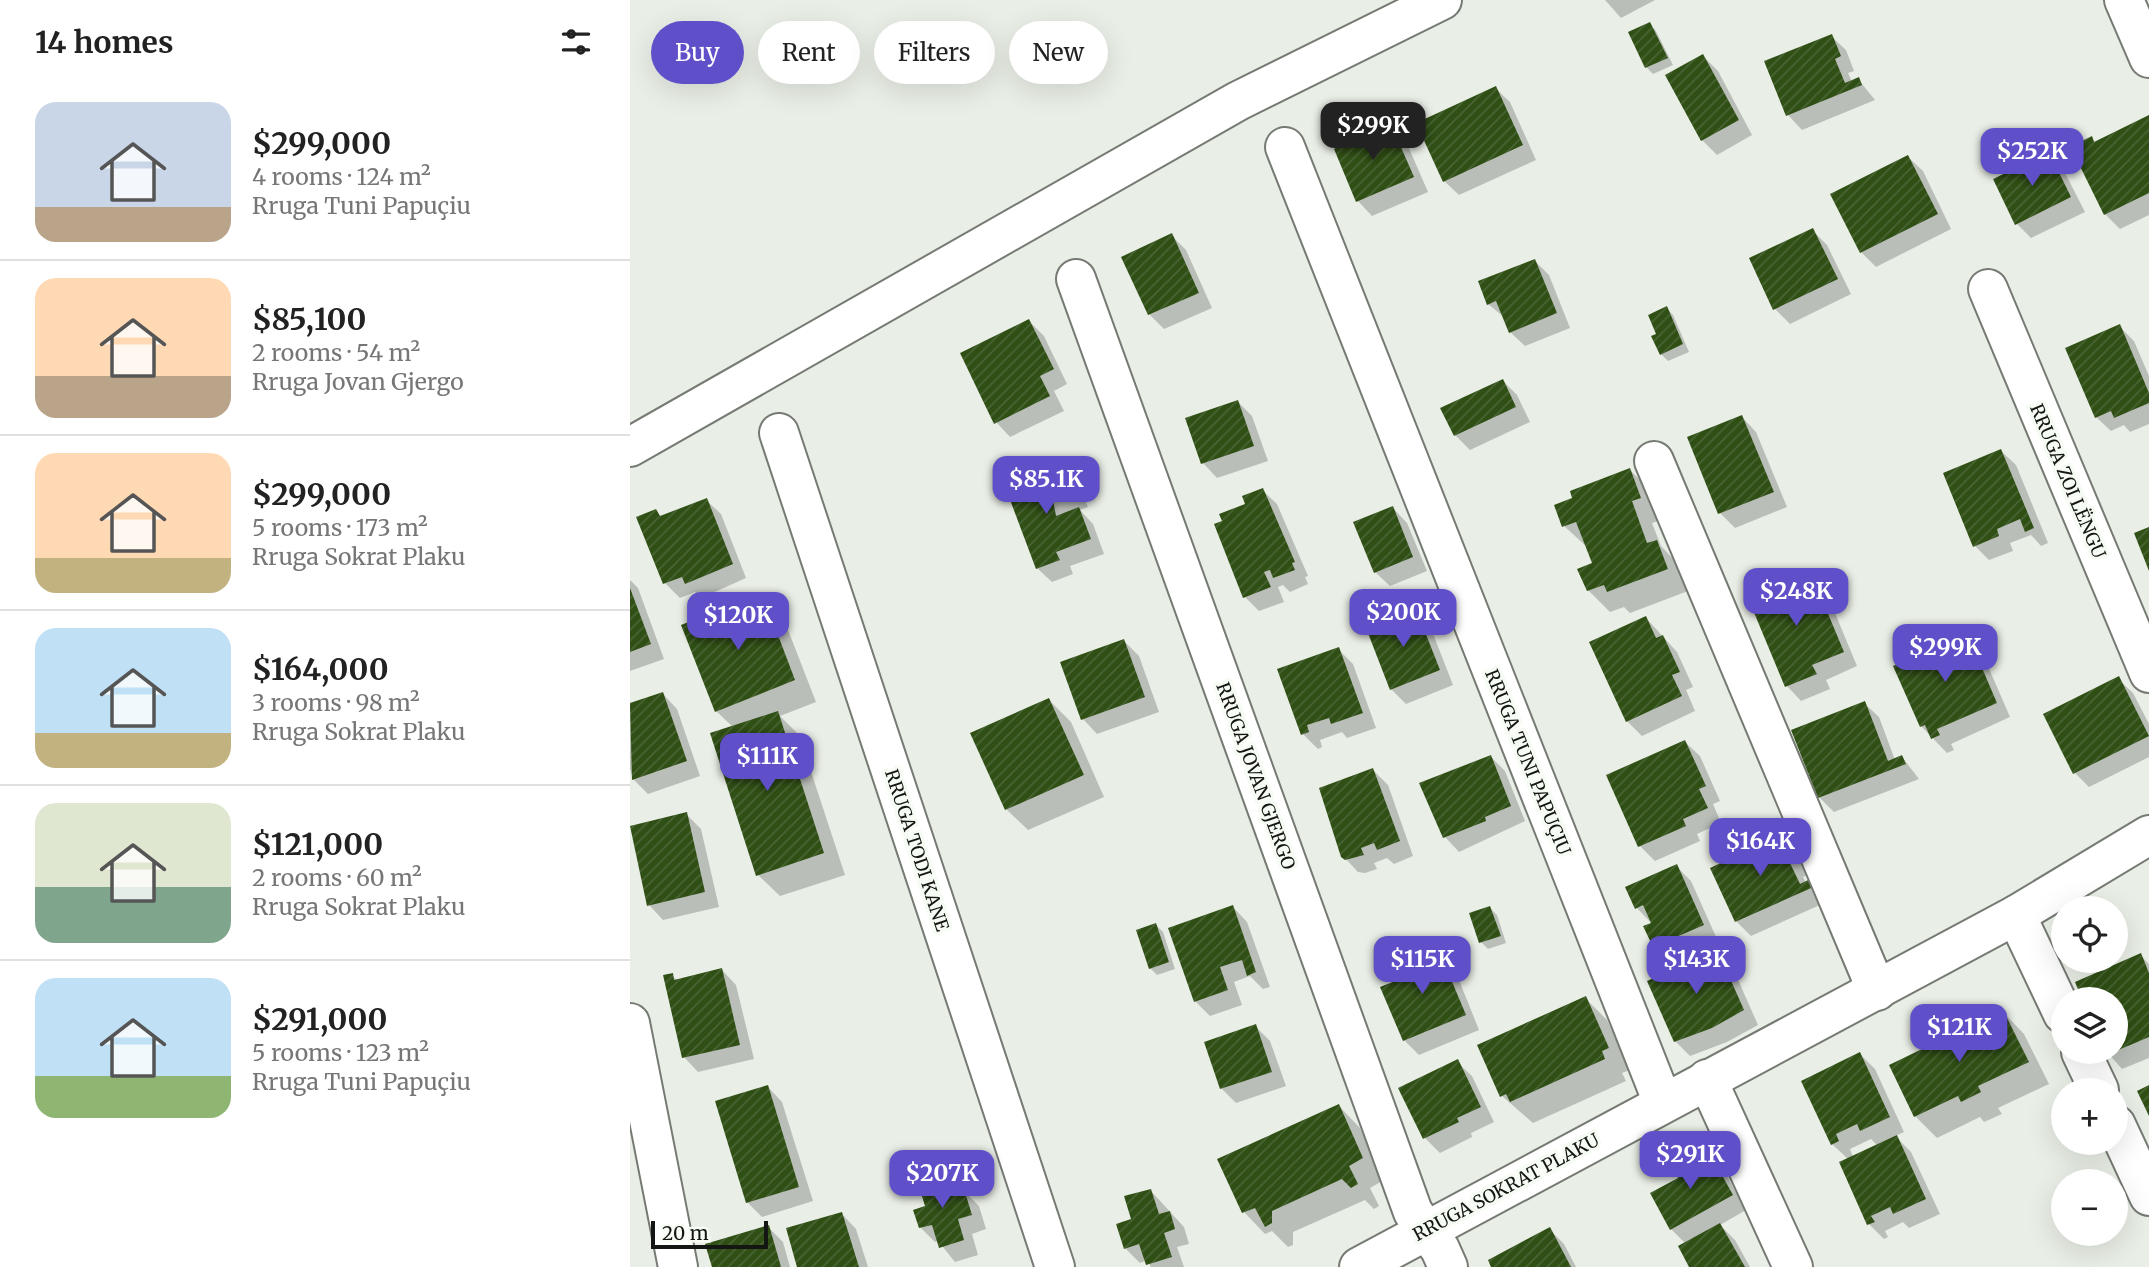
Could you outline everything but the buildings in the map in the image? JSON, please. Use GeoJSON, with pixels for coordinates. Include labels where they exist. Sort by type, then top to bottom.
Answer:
{"type":"FeatureCollection","features":[{"type":"Feature","properties":{"kind":"street"},"geometry":{"type":"LineString","coordinates":[[630,447],[1238,101],[1441,0]]}},
{"type":"Feature","properties":{"kind":"street"},"geometry":{"type":"LineString","coordinates":[[2124,0],[2149,58]]}},
{"type":"Feature","properties":{"kind":"street","name":"RRUGA TUNI PAPUÇIU"},"geometry":{"type":"LineString","coordinates":[[1285,147],[1663,1103]]}},
{"type":"Feature","properties":{"kind":"street","name":"RRUGA JOVAN GJERGO"},"geometry":{"type":"LineString","coordinates":[[1076,279],[1413,1212],[1427,1229],[1448,1267]]}},
{"type":"Feature","properties":{"kind":"street","name":"RRUGA ZOI LËNGU"},"geometry":{"type":"LineString","coordinates":[[1987,289],[2149,673]]}},
{"type":"Feature","properties":{"kind":"street","name":"RRUGA TODI KANE"},"geometry":{"type":"LineString","coordinates":[[779,433],[1055,1267]]}},
{"type":"Feature","properties":{"kind":"street"},"geometry":{"type":"LineString","coordinates":[[1654,461],[1877,991]]}},
{"type":"Feature","properties":{"kind":"street","name":"RRUGA SOKRAT PLAKU"},"geometry":{"type":"LineString","coordinates":[[1359,1267],[2016,915],[2149,835]]}},
{"type":"Feature","properties":{"kind":"street"},"geometry":{"type":"LineString","coordinates":[[2016,915],[2051,989]]}},
{"type":"Feature","properties":{"kind":"street"},"geometry":{"type":"LineString","coordinates":[[630,1023],[678,1267]]}},
{"type":"Feature","properties":{"kind":"street"},"geometry":{"type":"LineString","coordinates":[[1707,1079],[1793,1267]]}},
{"type":"Feature","properties":{"kind":"street"},"geometry":{"type":"LineString","coordinates":[[2128,1150],[2149,1195]]}}]}
